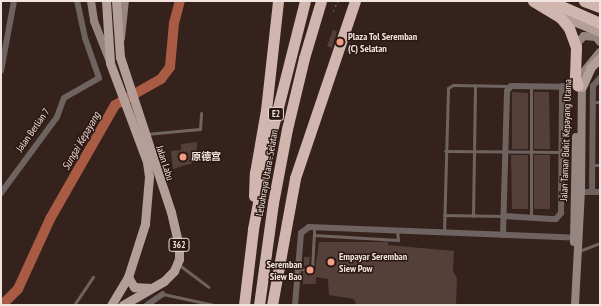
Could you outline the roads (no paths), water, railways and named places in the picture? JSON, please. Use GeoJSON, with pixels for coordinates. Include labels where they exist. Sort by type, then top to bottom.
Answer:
{"type":"FeatureCollection","features":[{"type":"Feature","properties":{"kind":"highway"},"geometry":{"type":"LineString","coordinates":[[253,229],[255,173],[266,110],[278,1]]}},
{"type":"Feature","properties":{"kind":"highway","name":"Lebuhraya Utara–Selatan"},"geometry":{"type":"LineString","coordinates":[[244,305],[253,229],[280,94],[305,1]]}},
{"type":"Feature","properties":{"kind":"highway","name":"Lebuhraya Utara–Selatan"},"geometry":{"type":"LineString","coordinates":[[259,305],[273,203],[287,129],[304,58],[321,1]]}},
{"type":"Feature","properties":{"kind":"highway"},"geometry":{"type":"LineString","coordinates":[[272,305],[295,178],[355,1]]}},
{"type":"Feature","properties":{"kind":"highway"},"geometry":{"type":"LineString","coordinates":[[533,1],[560,17],[569,28],[576,47],[575,77],[579,86]]}},
{"type":"Feature","properties":{"kind":"highway"},"geometry":{"type":"LineString","coordinates":[[550,1],[600,23]]}},
{"type":"Feature","properties":{"kind":"main road"},"geometry":{"type":"LineString","coordinates":[[106,1],[110,63]]}},
{"type":"Feature","properties":{"kind":"main road"},"geometry":{"type":"LineString","coordinates":[[116,1],[120,57]]}},
{"type":"Feature","properties":{"kind":"main road"},"geometry":{"type":"LineString","coordinates":[[540,1],[576,22],[600,32]]}},
{"type":"Feature","properties":{"kind":"main road","name":"Jalan Labu"},"geometry":{"type":"LineString","coordinates":[[111,305],[128,277],[145,224],[149,177],[137,120],[120,57]]}},
{"type":"Feature","properties":{"kind":"main road"},"geometry":{"type":"LineString","coordinates":[[579,86],[591,67],[600,58]]}},
{"type":"Feature","properties":{"kind":"main road","name":"Jalan Labu"},"geometry":{"type":"LineString","coordinates":[[110,63],[144,134],[176,234],[179,247],[177,264]]}},
{"type":"Feature","properties":{"kind":"main road","name":"362"},"geometry":{"type":"LineString","coordinates":[[123,305],[153,287],[174,271],[177,264]]}},
{"type":"Feature","properties":{"kind":"main road"},"geometry":{"type":"LineString","coordinates":[[128,277],[134,287],[153,287]]}},
{"type":"Feature","properties":{"kind":"street"},"geometry":{"type":"LineString","coordinates":[[1,71],[14,1]]}},
{"type":"Feature","properties":{"kind":"street","name":"Jalan Berlian 7"},"geometry":{"type":"LineString","coordinates":[[1,193],[56,117],[64,98],[100,78],[85,38],[77,1]]}},
{"type":"Feature","properties":{"kind":"street","name":"Jalan Labu"},"geometry":{"type":"LineString","coordinates":[[120,57],[125,1]]}},
{"type":"Feature","properties":{"kind":"street","name":"Jalan Labu"},"geometry":{"type":"LineString","coordinates":[[89,3],[110,63]]}},
{"type":"Feature","properties":{"kind":"street","name":"Jalan Taman Bukit Kepayang Utama"},"geometry":{"type":"LineString","coordinates":[[577,238],[580,38],[591,35],[600,42]]}},
{"type":"Feature","properties":{"kind":"street","name":"Jalan Taman Bukit Kepayang Utama"},"geometry":{"type":"LineString","coordinates":[[575,305],[576,252],[581,192],[579,86],[584,69],[600,52]]}},
{"type":"Feature","properties":{"kind":"street"},"geometry":{"type":"LineString","coordinates":[[592,192],[592,102],[593,86],[598,79]]}},
{"type":"Feature","properties":{"kind":"street"},"geometry":{"type":"LineString","coordinates":[[503,235],[506,100],[511,86],[579,86]]}},
{"type":"Feature","properties":{"kind":"street"},"geometry":{"type":"LineString","coordinates":[[504,216],[556,219],[561,212],[562,86]]}},
{"type":"Feature","properties":{"kind":"street"},"geometry":{"type":"LineString","coordinates":[[581,192],[600,192]]}},
{"type":"Feature","properties":{"kind":"street"},"geometry":{"type":"LineString","coordinates":[[295,305],[301,233],[304,229],[314,227],[577,238]]}},
{"type":"Feature","properties":{"kind":"street"},"geometry":{"type":"LineString","coordinates":[[147,305],[163,294]]}},
{"type":"Feature","properties":{"kind":"lane"},"geometry":{"type":"LineString","coordinates":[[444,232],[445,151],[448,88],[453,85],[511,86]]}},
{"type":"Feature","properties":{"kind":"lane"},"geometry":{"type":"LineString","coordinates":[[473,216],[475,85]]}},
{"type":"Feature","properties":{"kind":"lane"},"geometry":{"type":"LineString","coordinates":[[531,86],[531,218]]}},
{"type":"Feature","properties":{"kind":"lane"},"geometry":{"type":"LineString","coordinates":[[592,102],[600,102]]}},
{"type":"Feature","properties":{"kind":"lane"},"geometry":{"type":"LineString","coordinates":[[144,134],[200,129],[201,113]]}},
{"type":"Feature","properties":{"kind":"lane"},"geometry":{"type":"LineString","coordinates":[[445,151],[561,152]]}},
{"type":"Feature","properties":{"kind":"lane"},"geometry":{"type":"LineString","coordinates":[[592,165],[600,165]]}},
{"type":"Feature","properties":{"kind":"lane"},"geometry":{"type":"LineString","coordinates":[[444,215],[504,216]]}},
{"type":"Feature","properties":{"kind":"lane"},"geometry":{"type":"LineString","coordinates":[[298,269],[312,270],[314,227]]}},
{"type":"Feature","properties":{"kind":"lane"},"geometry":{"type":"LineString","coordinates":[[314,235],[398,240],[398,230]]}},
{"type":"Feature","properties":{"kind":"lane"},"geometry":{"type":"LineString","coordinates":[[576,252],[600,243]]}},
{"type":"Feature","properties":{"kind":"lane"},"geometry":{"type":"LineString","coordinates":[[177,264],[208,287]]}},
{"type":"Feature","properties":{"kind":"lane"},"geometry":{"type":"LineString","coordinates":[[74,305],[93,277]]}},
{"type":"Feature","properties":{"kind":"lane"},"geometry":{"type":"LineString","coordinates":[[163,294],[214,305]]}},
{"type":"Feature","properties":{"kind":"waterway","name":"Sungai Kepayang"},"geometry":{"type":"LineString","coordinates":[[2,305],[18,289],[50,219],[115,105],[161,79],[170,67],[174,23],[180,1]]}},
{"type":"Feature","properties":{"kind":"place","name":"Plaza Tol Seremban (C) Selatan"},"geometry":{"type":"Point","coordinates":[340,42]}},
{"type":"Feature","properties":{"kind":"place","name":"原德宫"},"geometry":{"type":"Point","coordinates":[183,157]}},
{"type":"Feature","properties":{"kind":"place","name":"Empayar Seremban Siew Pow"},"geometry":{"type":"Point","coordinates":[331,262]}},
{"type":"Feature","properties":{"kind":"place","name":"Seremban Siew Bao"},"geometry":{"type":"Point","coordinates":[310,270]}}]}
